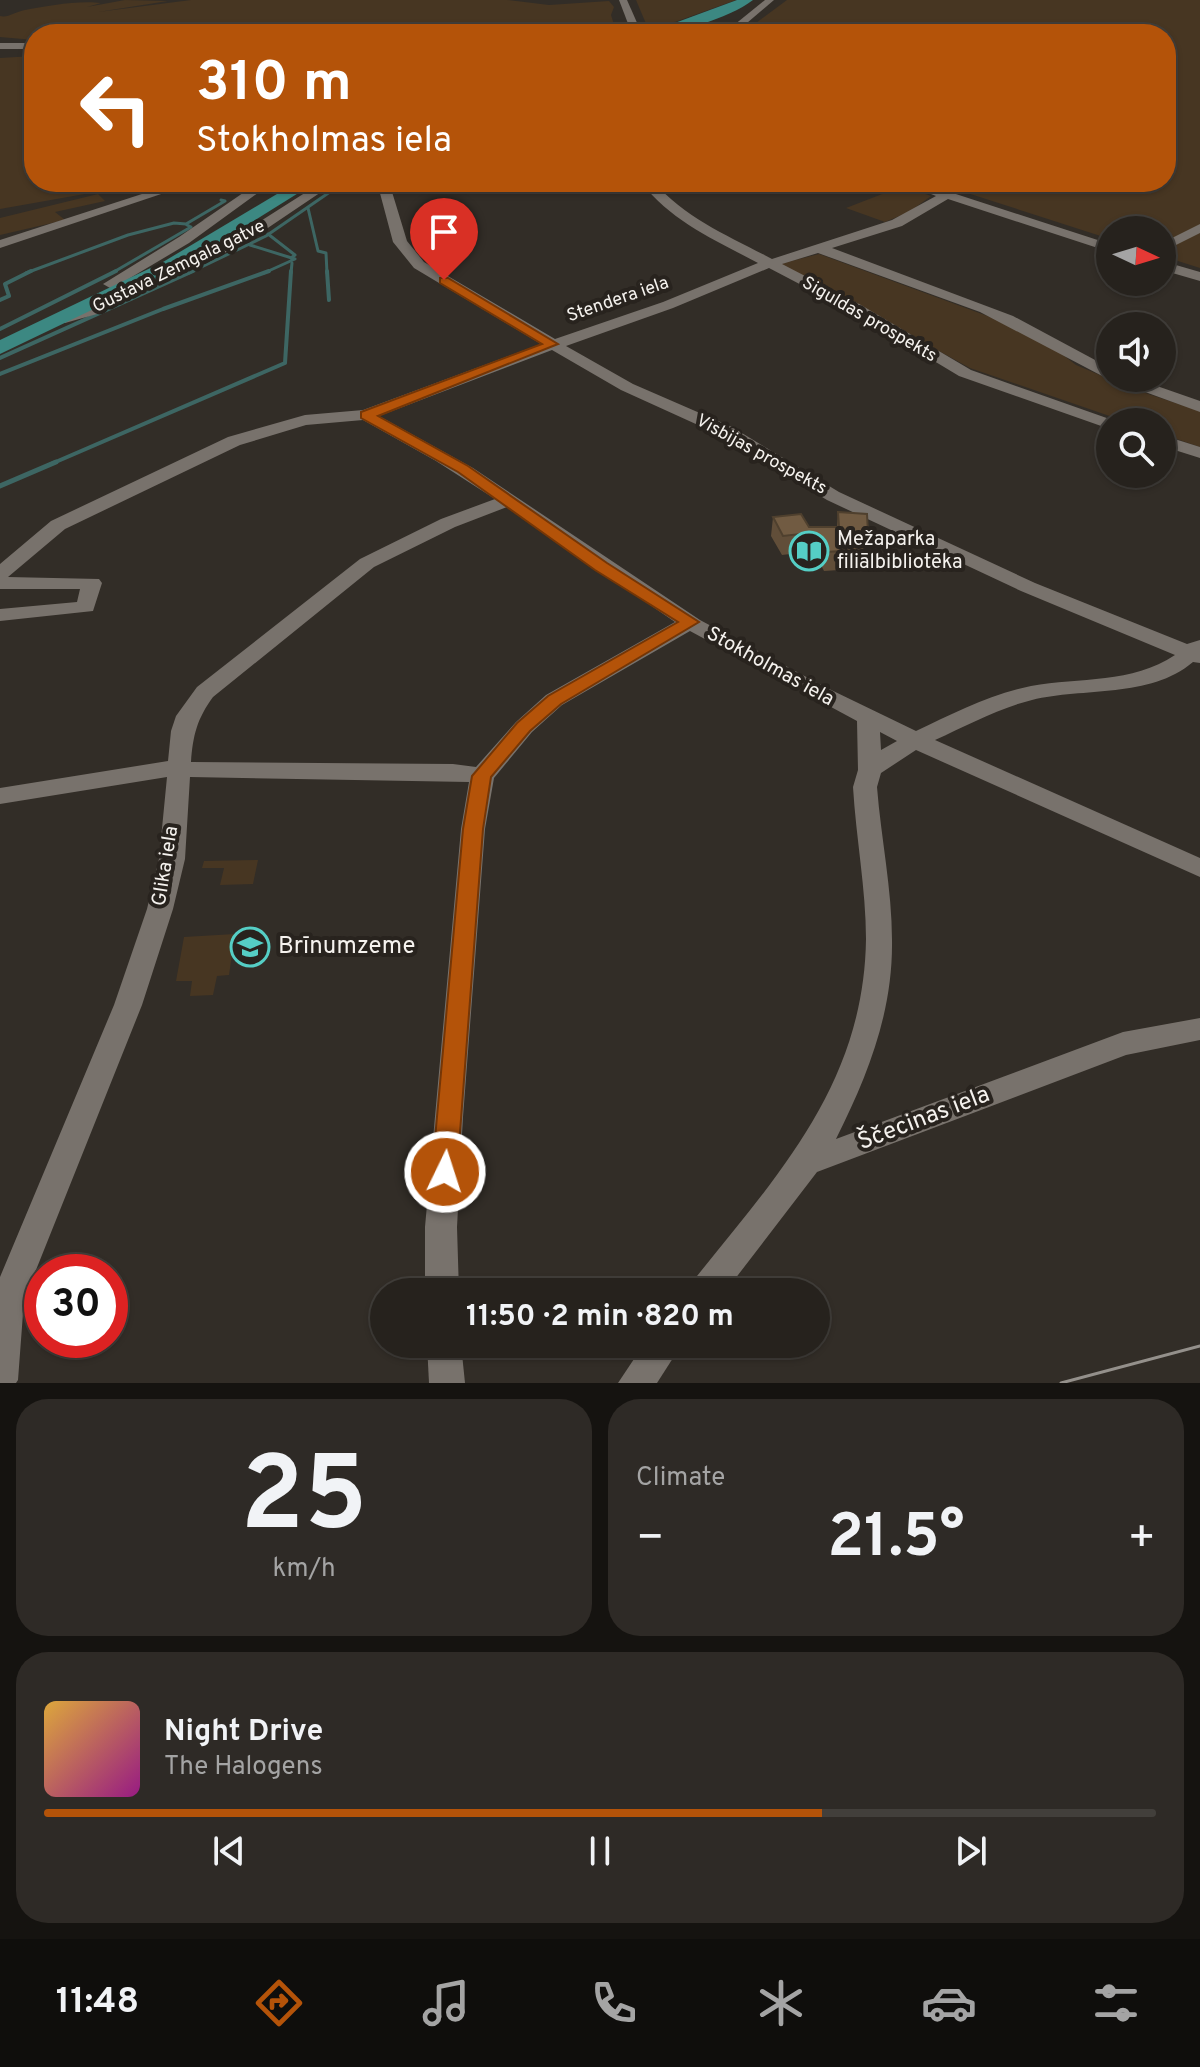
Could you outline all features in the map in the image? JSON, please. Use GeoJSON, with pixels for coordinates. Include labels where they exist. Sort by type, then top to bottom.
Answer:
{"type":"FeatureCollection","features":[{"type":"Feature","properties":{"kind":"main road"},"geometry":{"type":"LineString","coordinates":[[687,24],[723,14],[747,0]]}},
{"type":"Feature","properties":{"kind":"main road"},"geometry":{"type":"LineString","coordinates":[[696,24],[758,0]]}},
{"type":"Feature","properties":{"kind":"main road","name":"Gustava Zemgala gatve"},"geometry":{"type":"LineString","coordinates":[[0,335],[110,284],[281,192]]}},
{"type":"Feature","properties":{"kind":"main road","name":"Gustava Zemgala gatve"},"geometry":{"type":"LineString","coordinates":[[0,348],[65,319],[202,248],[284,192]]}},
{"type":"Feature","properties":{"kind":"street"},"geometry":{"type":"LineString","coordinates":[[623,0],[633,24]]}},
{"type":"Feature","properties":{"kind":"street"},"geometry":{"type":"LineString","coordinates":[[740,24],[770,0]]}},
{"type":"Feature","properties":{"kind":"street"},"geometry":{"type":"LineString","coordinates":[[0,46],[24,46]]}},
{"type":"Feature","properties":{"kind":"street"},"geometry":{"type":"LineString","coordinates":[[0,244],[160,192]]}},
{"type":"Feature","properties":{"kind":"street","name":"Gustava Zemgala gatve"},"geometry":{"type":"LineString","coordinates":[[110,284],[184,240],[253,192]]}},
{"type":"Feature","properties":{"kind":"street","name":"Gustava Zemgala gatve"},"geometry":{"type":"LineString","coordinates":[[65,319],[92,311],[242,239],[315,192]]}},
{"type":"Feature","properties":{"kind":"street","name":"Visbijas prospekts"},"geometry":{"type":"LineString","coordinates":[[386,192],[400,242],[419,265],[627,387],[726,431],[833,496],[1028,587],[1197,651]]}},
{"type":"Feature","properties":{"kind":"street","name":"Siguldas prospekts"},"geometry":{"type":"LineString","coordinates":[[656,192],[669,207],[689,221],[856,308],[965,373],[1096,418]]}},
{"type":"Feature","properties":{"kind":"street"},"geometry":{"type":"LineString","coordinates":[[937,192],[1096,243]]}},
{"type":"Feature","properties":{"kind":"street","name":"Stendera iela"},"geometry":{"type":"LineString","coordinates":[[0,574],[58,525],[234,441],[305,420],[366,415],[552,344],[660,309],[767,264],[897,223],[946,195]]}},
{"type":"Feature","properties":{"kind":"street"},"geometry":{"type":"LineString","coordinates":[[1176,240],[1200,228]]}},
{"type":"Feature","properties":{"kind":"street"},"geometry":{"type":"LineString","coordinates":[[818,248],[1007,319],[1096,369]]}},
{"type":"Feature","properties":{"kind":"street"},"geometry":{"type":"LineString","coordinates":[[1176,269],[1200,277]]}},
{"type":"Feature","properties":{"kind":"street"},"geometry":{"type":"LineString","coordinates":[[1158,392],[1200,407]]}},
{"type":"Feature","properties":{"kind":"street","name":"Stokholmas iela"},"geometry":{"type":"LineString","coordinates":[[366,415],[463,469],[601,566],[690,622],[816,694],[912,742],[1200,868]]}},
{"type":"Feature","properties":{"kind":"street"},"geometry":{"type":"LineString","coordinates":[[1176,445],[1200,453]]}},
{"type":"Feature","properties":{"kind":"street","name":"Glika iela"},"geometry":{"type":"LineString","coordinates":[[0,1380],[7,1300],[128,1005],[162,900],[172,859],[182,731],[195,704],[205,692],[367,563],[448,523],[509,500]]}},
{"type":"Feature","properties":{"kind":"street"},"geometry":{"type":"LineString","coordinates":[[0,583],[92,583],[86,607],[0,615]]}},
{"type":"Feature","properties":{"kind":"street"},"geometry":{"type":"LineString","coordinates":[[442,1278],[441,1227],[448,1117],[473,829],[482,776],[524,727],[554,700],[690,622]]}},
{"type":"Feature","properties":{"kind":"street"},"geometry":{"type":"LineString","coordinates":[[870,770],[912,742],[1027,694],[1138,680],[1175,666],[1197,651]]}},
{"type":"Feature","properties":{"kind":"street"},"geometry":{"type":"LineString","coordinates":[[716,1278],[806,1163],[842,1102],[863,1047],[877,980],[879,939],[865,787],[870,770],[868,720]]}},
{"type":"Feature","properties":{"kind":"street"},"geometry":{"type":"LineString","coordinates":[[0,796],[155,769],[453,772],[482,776]]}},
{"type":"Feature","properties":{"kind":"street","name":"Ščecinas iela"},"geometry":{"type":"LineString","coordinates":[[806,1163],[1123,1044],[1200,1029]]}},
{"type":"Feature","properties":{"kind":"street"},"geometry":{"type":"LineString","coordinates":[[445,1358],[447,1383]]}},
{"type":"Feature","properties":{"kind":"street"},"geometry":{"type":"LineString","coordinates":[[636,1383],[655,1358]]}},
{"type":"Feature","properties":{"kind":"shaded area"},"geometry":{"type":"Polygon","coordinates":[[[125,0],[168,1],[98,12],[191,0],[507,0],[549,5],[609,1],[614,7],[611,15],[614,24],[24,24],[24,39],[0,37],[0,16],[63,4],[101,3],[87,7],[125,0]]]}},
{"type":"Feature","properties":{"kind":"shaded area"},"geometry":{"type":"Polygon","coordinates":[[[636,0],[736,0],[669,24],[646,24],[636,0]]]}},
{"type":"Feature","properties":{"kind":"shaded area"},"geometry":{"type":"Polygon","coordinates":[[[787,0],[1200,0],[1200,268],[1176,260],[1176,216],[1096,216],[1096,234],[964,192],[1176,192],[1176,24],[755,24],[787,0]]]}},
{"type":"Feature","properties":{"kind":"shaded area"},"geometry":{"type":"Polygon","coordinates":[[[24,57],[24,192],[96,192],[0,209],[0,58],[24,57]]]}},
{"type":"Feature","properties":{"kind":"shaded area"},"geometry":{"type":"Polygon","coordinates":[[[887,192],[920,192],[931,196],[909,212],[885,222],[846,208],[887,192]]]}},
{"type":"Feature","properties":{"kind":"shaded area"},"geometry":{"type":"Polygon","coordinates":[[[98,194],[105,201],[55,212],[65,220],[0,235],[0,218],[98,194]]]}},
{"type":"Feature","properties":{"kind":"shaded area"},"geometry":{"type":"Polygon","coordinates":[[[819,254],[1001,321],[1050,345],[1076,365],[1096,373],[1096,392],[1142,392],[1200,411],[1200,447],[1176,439],[1176,408],[1096,408],[1096,411],[970,368],[780,264],[819,254]]]}},
{"type":"Feature","properties":{"kind":"shaded area"},"geometry":{"type":"Polygon","coordinates":[[[258,860],[253,884],[220,885],[224,868],[202,868],[204,861],[258,860]]]}},
{"type":"Feature","properties":{"kind":"shaded area"},"geometry":{"type":"Polygon","coordinates":[[[235,934],[229,975],[217,976],[213,995],[190,996],[192,981],[176,981],[184,937],[235,934]]]}},
{"type":"Feature","properties":{"kind":"building"},"geometry":{"type":"Polygon","coordinates":[[[838,512],[867,514],[868,533],[841,531],[844,543],[838,543],[842,551],[826,552],[822,544],[811,544],[809,533],[783,536],[773,517],[801,514],[809,527],[839,527],[838,512]]]}},
{"type":"Feature","properties":{"kind":"waterway"},"geometry":{"type":"LineString","coordinates":[[268,234],[330,192]]}},
{"type":"Feature","properties":{"kind":"waterway"},"geometry":{"type":"LineString","coordinates":[[30,272],[128,235],[174,223],[186,224],[225,201],[221,200]]}},
{"type":"Feature","properties":{"kind":"waterway"},"geometry":{"type":"LineString","coordinates":[[308,208],[318,251],[326,253],[327,273]]}},
{"type":"Feature","properties":{"kind":"waterway"},"geometry":{"type":"LineString","coordinates":[[112,273],[191,227],[187,225]]}},
{"type":"Feature","properties":{"kind":"waterway"},"geometry":{"type":"LineString","coordinates":[[189,273],[268,234]]}},
{"type":"Feature","properties":{"kind":"waterway"},"geometry":{"type":"LineString","coordinates":[[268,234],[295,255],[291,258]]}},
{"type":"Feature","properties":{"kind":"waterway"},"geometry":{"type":"LineString","coordinates":[[250,245],[291,258]]}},
{"type":"Feature","properties":{"kind":"waterway"},"geometry":{"type":"LineString","coordinates":[[266,272],[295,259],[291,258]]}},
{"type":"Feature","properties":{"kind":"waterway"},"geometry":{"type":"LineString","coordinates":[[291,273],[292,263]]}},
{"type":"Feature","properties":{"kind":"waterway"},"geometry":{"type":"LineString","coordinates":[[112,273],[116,271]]}},
{"type":"Feature","properties":{"kind":"waterway"},"geometry":{"type":"LineString","coordinates":[[0,358],[193,271]]}},
{"type":"Feature","properties":{"kind":"waterway"},"geometry":{"type":"LineString","coordinates":[[51,464],[285,363],[291,271]]}},
{"type":"Feature","properties":{"kind":"waterway"},"geometry":{"type":"LineString","coordinates":[[327,271],[329,300]]}},
{"type":"Feature","properties":{"kind":"waterway"},"geometry":{"type":"LineString","coordinates":[[0,300],[9,296],[5,284],[30,272]]}},
{"type":"Feature","properties":{"kind":"waterway"},"geometry":{"type":"LineString","coordinates":[[26,273],[30,272]]}},
{"type":"Feature","properties":{"kind":"waterway"},"geometry":{"type":"LineString","coordinates":[[0,374],[266,272]]}},
{"type":"Feature","properties":{"kind":"waterway"},"geometry":{"type":"LineString","coordinates":[[0,329],[112,273]]}},
{"type":"Feature","properties":{"kind":"waterway"},"geometry":{"type":"LineString","coordinates":[[0,486],[56,462]]}},
{"type":"Feature","properties":{"kind":"tram line"},"geometry":{"type":"LineString","coordinates":[[1061,1383],[1200,1346]]}},
{"type":"Feature","properties":{"kind":"place","name":"Mežaparka filiālbibliotēka"},"geometry":{"type":"Point","coordinates":[809,551]}},
{"type":"Feature","properties":{"kind":"place","name":"Brīnumzeme"},"geometry":{"type":"Point","coordinates":[250,947]}},
{"type":"Feature","properties":{"kind":"route"},"geometry":{"type":"LineString","coordinates":[[444,280],[552,344],[366,415],[463,469],[601,566],[690,622],[554,700],[524,727],[482,776],[473,829],[445,1172]]}}]}
